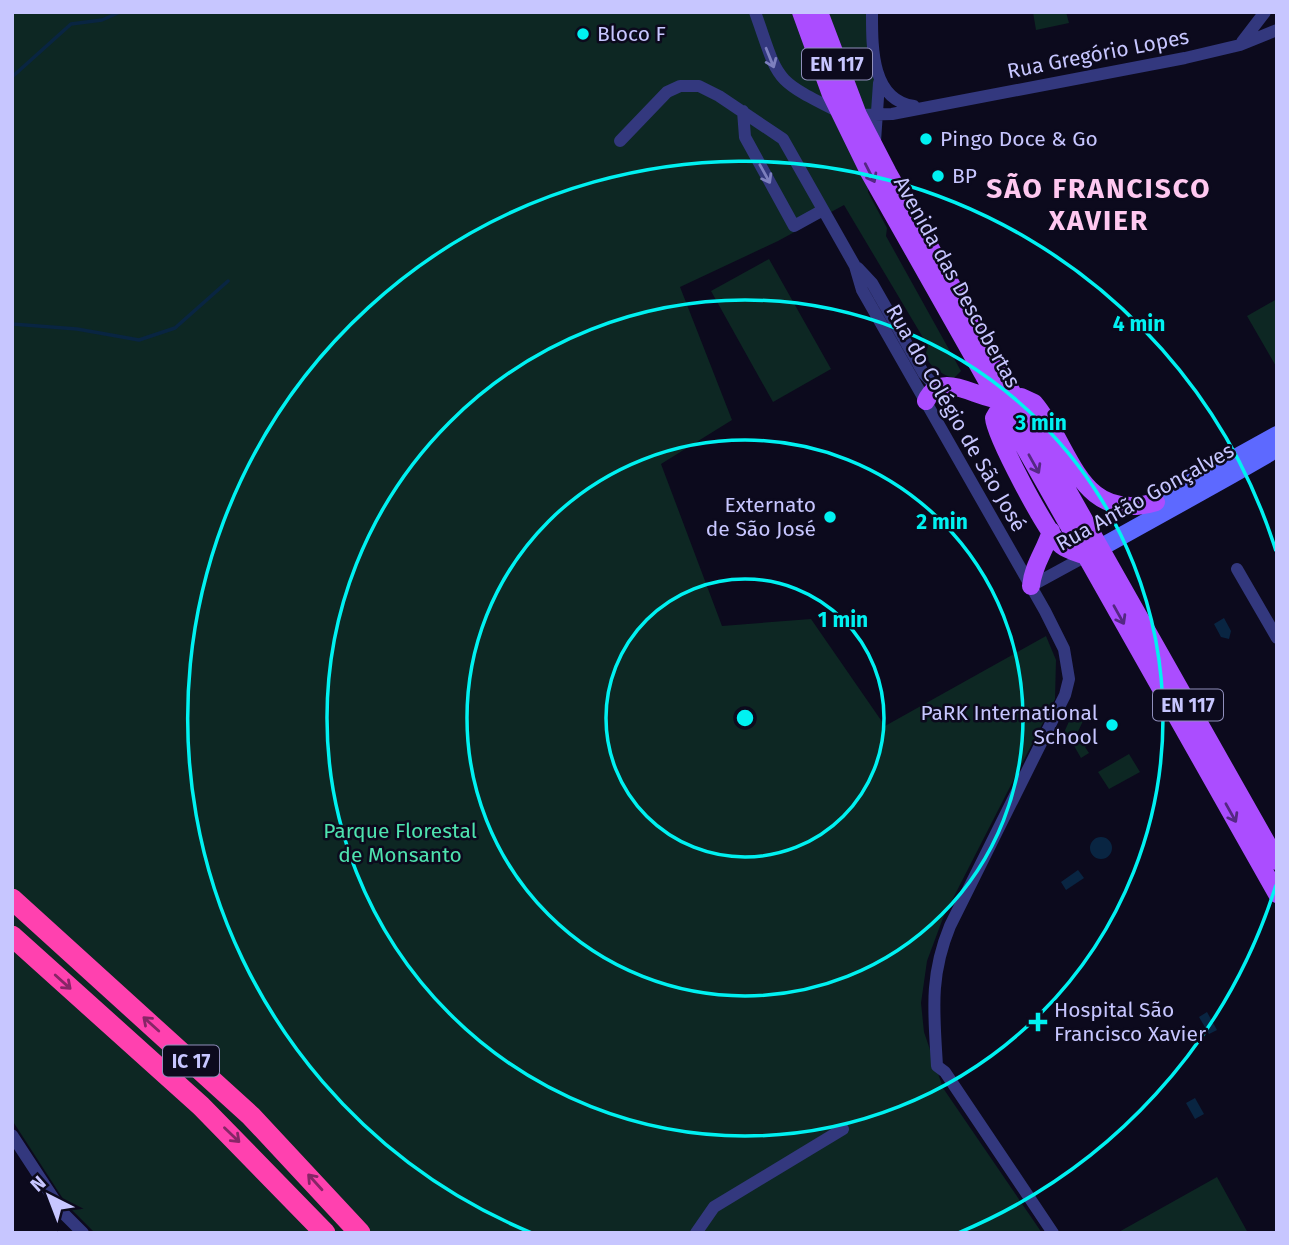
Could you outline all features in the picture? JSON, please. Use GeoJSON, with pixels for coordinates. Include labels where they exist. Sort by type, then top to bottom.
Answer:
{"type":"FeatureCollection","features":[{"type":"Feature","properties":{"kind":"highway","name":"IC 17"},"geometry":{"type":"LineString","coordinates":[[12,900],[251,1116],[360,1233]]}},
{"type":"Feature","properties":{"kind":"highway","name":"IC 17"},"geometry":{"type":"LineString","coordinates":[[12,936],[221,1124],[325,1233]]}},
{"type":"Feature","properties":{"kind":"main road","name":"Avenida das Descobertas"},"geometry":{"type":"LineString","coordinates":[[801,12],[839,112],[869,173],[967,346],[1079,511],[1093,552],[1277,894]]}},
{"type":"Feature","properties":{"kind":"main road","name":"Avenida das Descobertas"},"geometry":{"type":"LineString","coordinates":[[818,12],[867,116],[876,149],[1005,400],[1277,861]]}},
{"type":"Feature","properties":{"kind":"main road"},"geometry":{"type":"LineString","coordinates":[[839,112],[867,116]]}},
{"type":"Feature","properties":{"kind":"main road"},"geometry":{"type":"LineString","coordinates":[[960,388],[969,369],[967,346]]}},
{"type":"Feature","properties":{"kind":"main road"},"geometry":{"type":"LineString","coordinates":[[931,394],[944,385],[1005,400],[1028,399],[1039,408],[1083,483],[1079,511]]}},
{"type":"Feature","properties":{"kind":"main road"},"geometry":{"type":"LineString","coordinates":[[1005,400],[994,418],[997,433],[1051,531],[1061,545],[1093,552]]}},
{"type":"Feature","properties":{"kind":"main road","name":"Rua Antão Gonçalves"},"geometry":{"type":"LineString","coordinates":[[1083,483],[1099,498],[1117,506],[1132,507],[1156,502],[1277,435]]}},
{"type":"Feature","properties":{"kind":"main road","name":"Rua Antão Gonçalves"},"geometry":{"type":"LineString","coordinates":[[1093,552],[1269,453],[1277,443]]}},
{"type":"Feature","properties":{"kind":"main road"},"geometry":{"type":"LineString","coordinates":[[1031,586],[1032,570],[1046,548],[1051,531]]}},
{"type":"Feature","properties":{"kind":"street"},"geometry":{"type":"LineString","coordinates":[[755,12],[774,68],[783,82],[839,112]]}},
{"type":"Feature","properties":{"kind":"street"},"geometry":{"type":"LineString","coordinates":[[867,116],[880,79],[872,12]]}},
{"type":"Feature","properties":{"kind":"street"},"geometry":{"type":"LineString","coordinates":[[1240,45],[1265,12]]}},
{"type":"Feature","properties":{"kind":"street","name":"Rua Gregório Lopes"},"geometry":{"type":"LineString","coordinates":[[867,116],[1099,76],[1240,45],[1277,30]]}},
{"type":"Feature","properties":{"kind":"street","name":"Rua Gregório Lopes"},"geometry":{"type":"LineString","coordinates":[[880,79],[884,91],[894,101],[924,106]]}},
{"type":"Feature","properties":{"kind":"street","name":"Rua do Colégio de São José"},"geometry":{"type":"LineString","coordinates":[[620,141],[655,103],[680,86],[699,86],[743,111],[782,139],[855,266],[872,283],[924,374],[931,394],[1064,649],[1069,679],[1065,695],[950,926],[936,966],[932,1009],[937,1066],[945,1072],[1053,1233]]}},
{"type":"Feature","properties":{"kind":"street"},"geometry":{"type":"LineString","coordinates":[[743,111],[745,137],[794,226],[824,211]]}},
{"type":"Feature","properties":{"kind":"street","name":"Rua Antão Gonçalves"},"geometry":{"type":"LineString","coordinates":[[1031,586],[1093,552]]}},
{"type":"Feature","properties":{"kind":"street"},"geometry":{"type":"LineString","coordinates":[[1237,569],[1277,638]]}},
{"type":"Feature","properties":{"kind":"street"},"geometry":{"type":"LineString","coordinates":[[696,1233],[714,1208],[844,1129]]}},
{"type":"Feature","properties":{"kind":"street"},"geometry":{"type":"LineString","coordinates":[[12,1135],[18,1156],[63,1213],[83,1233]]}},
{"type":"Feature","properties":{"kind":"green space","name":"Parque Florestal de Monsanto"},"geometry":{"type":"Polygon","coordinates":[[[12,12],[874,12],[876,62],[868,192],[887,228],[886,236],[961,371],[954,378],[949,377],[927,360],[925,356],[928,346],[844,205],[778,241],[680,287],[732,420],[661,464],[722,626],[811,619],[885,726],[1046,636],[1056,660],[1055,699],[943,918],[927,961],[921,1003],[924,1032],[943,1088],[1042,1233],[95,1233],[67,1205],[12,1120],[12,12]]]}},
{"type":"Feature","properties":{"kind":"green space"},"geometry":{"type":"Polygon","coordinates":[[[1033,12],[1066,12],[1069,23],[1036,30],[1033,12]]]}},
{"type":"Feature","properties":{"kind":"green space"},"geometry":{"type":"Polygon","coordinates":[[[769,259],[831,369],[773,402],[711,291],[769,259]]]}},
{"type":"Feature","properties":{"kind":"green space"},"geometry":{"type":"Polygon","coordinates":[[[1277,299],[1277,368],[1247,316],[1277,299]]]}},
{"type":"Feature","properties":{"kind":"green space"},"geometry":{"type":"Polygon","coordinates":[[[1072,715],[1083,721],[1072,744],[1061,739],[1072,715]]]}},
{"type":"Feature","properties":{"kind":"green space"},"geometry":{"type":"Polygon","coordinates":[[[1086,736],[1091,744],[1085,747],[1089,753],[1081,758],[1072,744],[1086,736]]]}},
{"type":"Feature","properties":{"kind":"green space"},"geometry":{"type":"Polygon","coordinates":[[[1129,754],[1140,772],[1109,789],[1098,772],[1129,754]]]}},
{"type":"Feature","properties":{"kind":"green space"},"geometry":{"type":"Polygon","coordinates":[[[1217,1177],[1248,1233],[1117,1233],[1217,1177]]]}},
{"type":"Feature","properties":{"kind":"water"},"geometry":{"type":"Polygon","coordinates":[[[1224,618],[1231,631],[1229,639],[1221,637],[1214,624],[1224,618]]]}},
{"type":"Feature","properties":{"kind":"water"},"geometry":{"type":"Polygon","coordinates":[[[1101,837],[1109,840],[1112,848],[1109,856],[1101,859],[1093,856],[1090,848],[1093,840],[1101,837]]]}},
{"type":"Feature","properties":{"kind":"water"},"geometry":{"type":"Polygon","coordinates":[[[1078,870],[1084,878],[1066,890],[1061,882],[1078,870]]]}},
{"type":"Feature","properties":{"kind":"water"},"geometry":{"type":"Polygon","coordinates":[[[1207,1012],[1217,1030],[1209,1034],[1199,1017],[1207,1012]]]}},
{"type":"Feature","properties":{"kind":"water"},"geometry":{"type":"Polygon","coordinates":[[[1195,1098],[1204,1114],[1195,1119],[1186,1103],[1195,1098]]]}},
{"type":"Feature","properties":{"kind":"waterway"},"geometry":{"type":"LineString","coordinates":[[12,77],[71,24],[102,20],[120,12]]}},
{"type":"Feature","properties":{"kind":"waterway"},"geometry":{"type":"LineString","coordinates":[[12,324],[77,329],[139,340],[175,328],[228,281]]}},
{"type":"Feature","properties":{"kind":"place","name":"Bloco F"},"geometry":{"type":"Point","coordinates":[583,34]}},
{"type":"Feature","properties":{"kind":"place","name":"Pingo Doce & Go"},"geometry":{"type":"Point","coordinates":[926,139]}},
{"type":"Feature","properties":{"kind":"place","name":"BP"},"geometry":{"type":"Point","coordinates":[938,176]}},
{"type":"Feature","properties":{"kind":"place","name":"Externato de São José"},"geometry":{"type":"Point","coordinates":[830,517]}},
{"type":"Feature","properties":{"kind":"place","name":"PaRK International School"},"geometry":{"type":"Point","coordinates":[1112,725]}},
{"type":"Feature","properties":{"kind":"place","name":"Hospital São Francisco Xavier"},"geometry":{"type":"Point","coordinates":[1038,1022]}},
{"type":"Feature","properties":{"kind":"district","name":"SÃO FRANCISCO XAVIER"},"geometry":{"type":"Point","coordinates":[1099,204]}}]}
